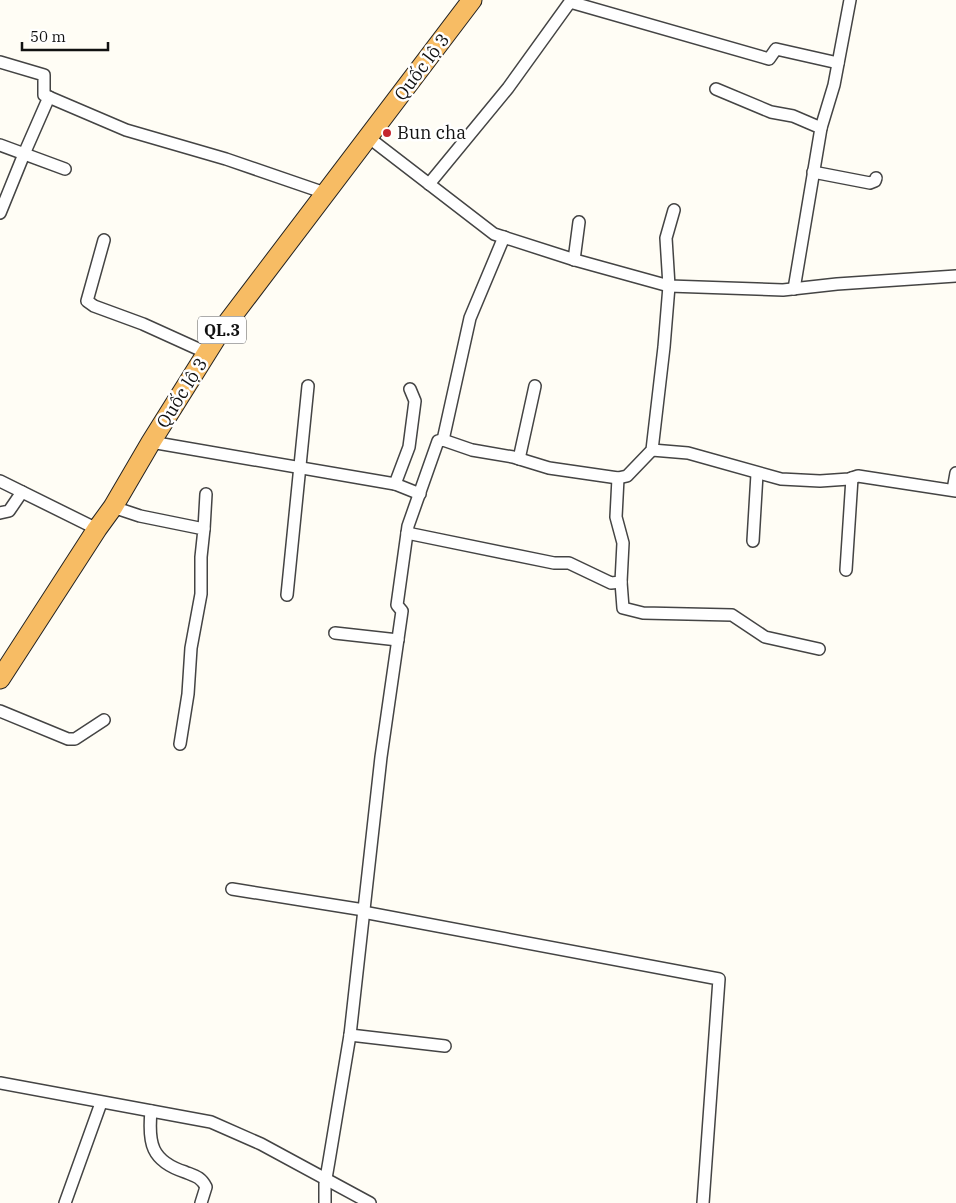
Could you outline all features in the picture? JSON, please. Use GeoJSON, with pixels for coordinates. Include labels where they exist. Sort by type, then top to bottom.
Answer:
{"type":"FeatureCollection","features":[{"type":"Feature","properties":{"kind":"highway","name":"Quốc lộ 3"},"geometry":{"type":"LineString","coordinates":[[0,679],[113,507],[218,335],[472,0]]}},
{"type":"Feature","properties":{"kind":"street"},"geometry":{"type":"LineString","coordinates":[[794,289],[813,172],[838,63],[850,0]]}},
{"type":"Feature","properties":{"kind":"street"},"geometry":{"type":"LineString","coordinates":[[429,184],[508,88],[570,2],[768,59],[776,49],[838,63]]}},
{"type":"Feature","properties":{"kind":"street"},"geometry":{"type":"LineString","coordinates":[[0,62],[44,75],[44,95],[126,130],[226,159],[325,193]]}},
{"type":"Feature","properties":{"kind":"street"},"geometry":{"type":"LineString","coordinates":[[716,89],[771,112],[793,116],[822,128]]}},
{"type":"Feature","properties":{"kind":"street"},"geometry":{"type":"LineString","coordinates":[[0,213],[49,97]]}},
{"type":"Feature","properties":{"kind":"street"},"geometry":{"type":"LineString","coordinates":[[368,137],[494,234],[574,260],[669,286],[783,290],[837,284],[956,276]]}},
{"type":"Feature","properties":{"kind":"street"},"geometry":{"type":"LineString","coordinates":[[0,145],[65,169]]}},
{"type":"Feature","properties":{"kind":"street"},"geometry":{"type":"LineString","coordinates":[[813,172],[870,183],[875,181],[876,178]]}},
{"type":"Feature","properties":{"kind":"street"},"geometry":{"type":"LineString","coordinates":[[325,1203],[326,1178],[350,1035],[363,911],[402,611],[397,605],[407,533],[438,441],[443,440],[472,450],[548,468],[618,478],[627,476],[652,450],[669,286],[666,238],[674,210]]}},
{"type":"Feature","properties":{"kind":"street"},"geometry":{"type":"LineString","coordinates":[[574,260],[579,222]]}},
{"type":"Feature","properties":{"kind":"street"},"geometry":{"type":"LineString","coordinates":[[443,440],[470,318],[504,237]]}},
{"type":"Feature","properties":{"kind":"street"},"geometry":{"type":"LineString","coordinates":[[104,240],[87,301],[94,306],[143,324],[207,353]]}},
{"type":"Feature","properties":{"kind":"street"},"geometry":{"type":"LineString","coordinates":[[287,595],[308,386]]}},
{"type":"Feature","properties":{"kind":"street"},"geometry":{"type":"LineString","coordinates":[[520,460],[535,386]]}},
{"type":"Feature","properties":{"kind":"street"},"geometry":{"type":"LineString","coordinates":[[395,484],[409,447],[415,401],[410,389]]}},
{"type":"Feature","properties":{"kind":"street"},"geometry":{"type":"LineString","coordinates":[[151,442],[395,484],[420,494]]}},
{"type":"Feature","properties":{"kind":"street"},"geometry":{"type":"LineString","coordinates":[[652,450],[688,453],[780,479],[820,481],[858,476],[954,490],[956,473]]}},
{"type":"Feature","properties":{"kind":"street"},"geometry":{"type":"LineString","coordinates":[[754,541],[757,474]]}},
{"type":"Feature","properties":{"kind":"street"},"geometry":{"type":"LineString","coordinates":[[618,478],[616,517],[623,543],[620,582],[623,608],[642,613],[732,615],[765,637],[819,649]]}},
{"type":"Feature","properties":{"kind":"street"},"geometry":{"type":"LineString","coordinates":[[846,570],[852,478]]}},
{"type":"Feature","properties":{"kind":"street"},"geometry":{"type":"LineString","coordinates":[[0,481],[97,529]]}},
{"type":"Feature","properties":{"kind":"street"},"geometry":{"type":"LineString","coordinates":[[0,512],[9,511],[22,492]]}},
{"type":"Feature","properties":{"kind":"street"},"geometry":{"type":"LineString","coordinates":[[180,744],[188,694],[191,648],[201,594],[201,557],[206,494]]}},
{"type":"Feature","properties":{"kind":"street"},"geometry":{"type":"LineString","coordinates":[[113,507],[140,516],[204,530]]}},
{"type":"Feature","properties":{"kind":"street"},"geometry":{"type":"LineString","coordinates":[[407,533],[554,563],[569,563],[611,583],[620,582]]}},
{"type":"Feature","properties":{"kind":"street"},"geometry":{"type":"LineString","coordinates":[[335,633],[398,640]]}},
{"type":"Feature","properties":{"kind":"street"},"geometry":{"type":"LineString","coordinates":[[0,711],[68,738],[75,739],[104,720]]}},
{"type":"Feature","properties":{"kind":"street"},"geometry":{"type":"LineString","coordinates":[[232,889],[363,911],[719,979],[703,1203]]}},
{"type":"Feature","properties":{"kind":"street"},"geometry":{"type":"LineString","coordinates":[[350,1035],[445,1046]]}},
{"type":"Feature","properties":{"kind":"street"},"geometry":{"type":"LineString","coordinates":[[0,1083],[211,1122],[261,1144],[370,1203]]}},
{"type":"Feature","properties":{"kind":"street"},"geometry":{"type":"LineString","coordinates":[[64,1203],[101,1103]]}},
{"type":"Feature","properties":{"kind":"street"},"geometry":{"type":"LineString","coordinates":[[151,1111],[150,1131],[152,1146],[161,1159],[172,1168],[198,1176],[203,1181],[206,1187],[201,1203]]}},
{"type":"Feature","properties":{"kind":"place","name":"Bun cha"},"geometry":{"type":"Point","coordinates":[387,133]}}]}
